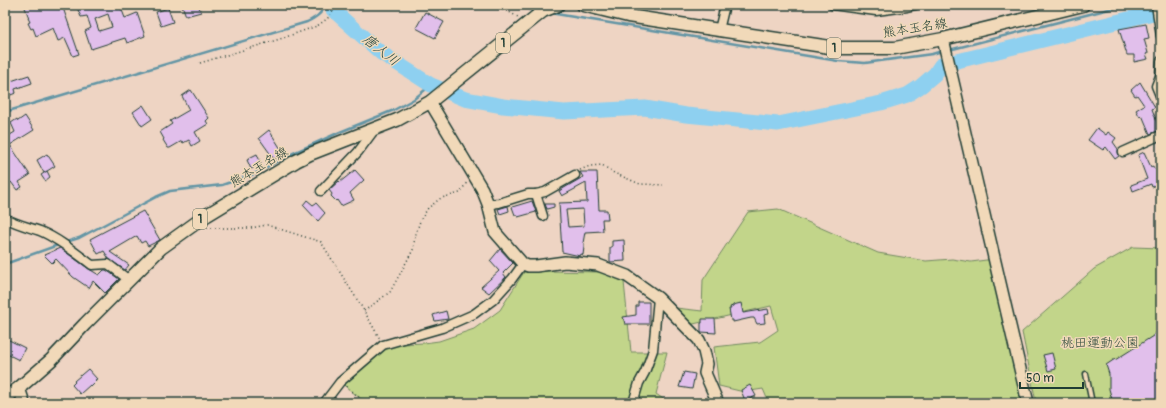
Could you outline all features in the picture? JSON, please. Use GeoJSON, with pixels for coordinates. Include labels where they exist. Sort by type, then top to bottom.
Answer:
{"type":"FeatureCollection","features":[{"type":"Feature","properties":{"kind":"main road","name":"熊本玉名線"},"geometry":{"type":"LineString","coordinates":[[5,398],[19,388],[51,360],[160,248],[207,215],[296,161],[410,114],[433,100],[543,11],[558,5]]}},
{"type":"Feature","properties":{"kind":"main road","name":"熊本玉名線"},"geometry":{"type":"LineString","coordinates":[[583,5],[628,16],[836,48],[945,47],[1083,5]]}},
{"type":"Feature","properties":{"kind":"street"},"geometry":{"type":"LineString","coordinates":[[719,30],[725,5]]}},
{"type":"Feature","properties":{"kind":"street"},"geometry":{"type":"LineString","coordinates":[[832,5],[876,10],[916,5]]}},
{"type":"Feature","properties":{"kind":"street"},"geometry":{"type":"LineString","coordinates":[[1156,5],[1159,16],[1161,36]]}},
{"type":"Feature","properties":{"kind":"street"},"geometry":{"type":"LineString","coordinates":[[945,47],[1028,403]]}},
{"type":"Feature","properties":{"kind":"street"},"geometry":{"type":"LineString","coordinates":[[1161,61],[1160,76],[1156,86],[1161,98]]}},
{"type":"Feature","properties":{"kind":"street"},"geometry":{"type":"LineString","coordinates":[[433,100],[471,172],[482,189],[488,204],[495,232],[523,264],[536,266],[565,262],[598,265],[627,276],[658,298],[699,340],[708,364],[705,373],[718,403]]}},
{"type":"Feature","properties":{"kind":"street"},"geometry":{"type":"LineString","coordinates":[[321,191],[358,152],[375,128]]}},
{"type":"Feature","properties":{"kind":"street"},"geometry":{"type":"LineString","coordinates":[[1123,152],[1161,135]]}},
{"type":"Feature","properties":{"kind":"street"},"geometry":{"type":"LineString","coordinates":[[488,204],[499,203],[528,194],[545,192],[575,175]]}},
{"type":"Feature","properties":{"kind":"street"},"geometry":{"type":"LineString","coordinates":[[536,194],[543,216]]}},
{"type":"Feature","properties":{"kind":"street"},"geometry":{"type":"LineString","coordinates":[[5,218],[11,222],[40,231],[59,241],[92,265],[108,264],[129,280]]}},
{"type":"Feature","properties":{"kind":"street"},"geometry":{"type":"LineString","coordinates":[[324,403],[340,382],[383,345],[442,328],[474,314],[493,300],[523,264]]}},
{"type":"Feature","properties":{"kind":"street"},"geometry":{"type":"LineString","coordinates":[[633,403],[639,383],[645,372],[653,350],[658,298]]}},
{"type":"Feature","properties":{"kind":"street"},"geometry":{"type":"LineString","coordinates":[[5,403],[19,388],[24,403]]}},
{"type":"Feature","properties":{"kind":"lane"},"geometry":{"type":"LineString","coordinates":[[1086,374],[1092,403]]}},
{"type":"Feature","properties":{"kind":"path"},"geometry":{"type":"LineString","coordinates":[[200,63],[317,26],[327,18],[338,5]]}},
{"type":"Feature","properties":{"kind":"path"},"geometry":{"type":"LineString","coordinates":[[487,5],[509,12],[527,24]]}},
{"type":"Feature","properties":{"kind":"path"},"geometry":{"type":"LineString","coordinates":[[575,175],[580,170],[590,166],[602,165],[614,173],[640,184],[663,185]]}},
{"type":"Feature","properties":{"kind":"path"},"geometry":{"type":"LineString","coordinates":[[364,311],[390,292],[413,250],[420,221],[428,208],[441,198],[460,194],[471,172]]}},
{"type":"Feature","properties":{"kind":"path"},"geometry":{"type":"LineString","coordinates":[[189,228],[251,228],[267,225],[321,242],[364,311],[383,345]]}},
{"type":"Feature","properties":{"kind":"path"},"geometry":{"type":"LineString","coordinates":[[340,382],[366,403]]}},
{"type":"Feature","properties":{"kind":"green space"},"geometry":{"type":"Polygon","coordinates":[[[778,209],[878,253],[926,261],[952,259],[971,262],[994,259],[1028,403],[769,403],[763,389],[744,392],[719,386],[714,347],[760,342],[778,330],[771,306],[689,325],[676,308],[702,311],[703,280],[748,212],[778,209]]]}},
{"type":"Feature","properties":{"kind":"green space","name":"桃田運動公園"},"geometry":{"type":"Polygon","coordinates":[[[1133,247],[1161,248],[1161,403],[1036,402],[1022,332],[1094,269],[1133,247]]]}},
{"type":"Feature","properties":{"kind":"green space"},"geometry":{"type":"Polygon","coordinates":[[[524,272],[601,272],[624,282],[631,352],[667,352],[656,394],[669,403],[366,403],[340,382],[383,345],[439,341],[474,329],[500,310],[524,272]]]}},
{"type":"Feature","properties":{"kind":"building"},"geometry":{"type":"Polygon","coordinates":[[[24,5],[62,5],[79,54],[73,56],[65,38],[58,41],[53,28],[36,36],[33,28],[31,29],[28,23],[30,22],[24,5]]]}},
{"type":"Feature","properties":{"kind":"building"},"geometry":{"type":"Polygon","coordinates":[[[76,5],[120,5],[125,18],[137,13],[145,36],[127,43],[125,38],[91,49],[85,31],[91,28],[87,16],[81,17],[76,5]],[[108,14],[95,19],[99,31],[112,27],[108,14]]]}},
{"type":"Feature","properties":{"kind":"building"},"geometry":{"type":"Polygon","coordinates":[[[182,5],[198,5],[201,12],[186,16],[182,5]]]}},
{"type":"Feature","properties":{"kind":"building"},"geometry":{"type":"Polygon","coordinates":[[[168,8],[173,22],[161,26],[156,12],[168,8]]]}},
{"type":"Feature","properties":{"kind":"building"},"geometry":{"type":"Polygon","coordinates":[[[425,12],[444,22],[435,38],[416,28],[425,12]]]}},
{"type":"Feature","properties":{"kind":"building"},"geometry":{"type":"Polygon","coordinates":[[[1146,24],[1149,38],[1144,39],[1148,59],[1134,62],[1134,55],[1127,55],[1119,29],[1146,24]]]}},
{"type":"Feature","properties":{"kind":"building"},"geometry":{"type":"Polygon","coordinates":[[[29,75],[32,83],[15,89],[16,93],[5,97],[5,83],[29,75]]]}},
{"type":"Feature","properties":{"kind":"building"},"geometry":{"type":"Polygon","coordinates":[[[1140,82],[1155,107],[1152,109],[1160,130],[1150,134],[1142,115],[1140,117],[1136,110],[1144,105],[1137,95],[1135,96],[1131,90],[1140,82]]]}},
{"type":"Feature","properties":{"kind":"building"},"geometry":{"type":"Polygon","coordinates":[[[191,90],[209,118],[206,121],[208,124],[195,132],[200,141],[192,146],[189,140],[183,143],[182,141],[168,148],[160,132],[172,124],[170,121],[189,110],[182,96],[191,90]]]}},
{"type":"Feature","properties":{"kind":"building"},"geometry":{"type":"Polygon","coordinates":[[[143,105],[152,119],[142,126],[133,112],[143,105]]]}},
{"type":"Feature","properties":{"kind":"building"},"geometry":{"type":"Polygon","coordinates":[[[25,116],[34,130],[10,145],[30,175],[19,182],[22,187],[17,190],[11,182],[5,185],[5,138],[15,132],[11,123],[17,119],[18,121],[25,116]]]}},
{"type":"Feature","properties":{"kind":"building"},"geometry":{"type":"Polygon","coordinates":[[[1097,128],[1106,135],[1108,132],[1116,138],[1113,142],[1118,149],[1119,156],[1115,159],[1106,147],[1103,150],[1088,140],[1097,128]]]}},
{"type":"Feature","properties":{"kind":"building"},"geometry":{"type":"Polygon","coordinates":[[[269,130],[284,154],[274,159],[259,138],[269,130]]]}},
{"type":"Feature","properties":{"kind":"building"},"geometry":{"type":"Polygon","coordinates":[[[1144,152],[1151,167],[1153,166],[1154,169],[1158,167],[1161,174],[1161,183],[1152,187],[1151,184],[1133,191],[1131,185],[1147,179],[1138,155],[1144,152]]]}},
{"type":"Feature","properties":{"kind":"building"},"geometry":{"type":"Polygon","coordinates":[[[47,154],[55,166],[44,173],[37,160],[47,154]]]}},
{"type":"Feature","properties":{"kind":"building"},"geometry":{"type":"Polygon","coordinates":[[[257,154],[261,164],[251,169],[247,160],[257,154]]]}},
{"type":"Feature","properties":{"kind":"building"},"geometry":{"type":"Polygon","coordinates":[[[355,170],[364,180],[350,193],[354,200],[341,206],[337,200],[336,201],[331,196],[332,194],[329,190],[355,170]]]}},
{"type":"Feature","properties":{"kind":"building"},"geometry":{"type":"Polygon","coordinates":[[[47,171],[50,177],[45,181],[41,175],[47,171]]]}},
{"type":"Feature","properties":{"kind":"building"},"geometry":{"type":"Polygon","coordinates":[[[580,172],[597,172],[599,210],[607,210],[608,219],[602,219],[603,231],[585,232],[583,255],[581,254],[580,256],[562,252],[559,203],[587,202],[586,183],[562,196],[559,191],[583,177],[580,172]],[[583,209],[566,210],[568,227],[584,226],[583,209]]]}},
{"type":"Feature","properties":{"kind":"building"},"geometry":{"type":"Polygon","coordinates":[[[307,200],[313,205],[316,203],[325,213],[318,221],[303,205],[307,200]]]}},
{"type":"Feature","properties":{"kind":"building"},"geometry":{"type":"Polygon","coordinates":[[[532,201],[536,212],[518,217],[515,215],[512,207],[532,201]]]}},
{"type":"Feature","properties":{"kind":"building"},"geometry":{"type":"Polygon","coordinates":[[[545,204],[554,204],[554,207],[547,209],[545,204]]]}},
{"type":"Feature","properties":{"kind":"building"},"geometry":{"type":"Polygon","coordinates":[[[508,206],[509,211],[500,214],[498,209],[508,206]]]}},
{"type":"Feature","properties":{"kind":"building"},"geometry":{"type":"Polygon","coordinates":[[[143,211],[160,240],[148,246],[145,241],[141,243],[137,236],[110,252],[129,265],[125,270],[109,259],[104,251],[98,254],[90,239],[143,211]]]}},
{"type":"Feature","properties":{"kind":"building"},"geometry":{"type":"Polygon","coordinates":[[[624,240],[625,261],[610,262],[610,247],[612,247],[612,241],[624,240]]]}},
{"type":"Feature","properties":{"kind":"building"},"geometry":{"type":"Polygon","coordinates":[[[60,248],[99,275],[106,270],[119,279],[105,293],[93,281],[89,288],[73,277],[56,259],[52,263],[44,255],[60,248]]]}},
{"type":"Feature","properties":{"kind":"building"},"geometry":{"type":"Polygon","coordinates":[[[500,249],[513,263],[503,273],[506,277],[489,293],[481,287],[499,271],[490,261],[500,249]]]}},
{"type":"Feature","properties":{"kind":"building"},"geometry":{"type":"Polygon","coordinates":[[[638,302],[649,302],[649,324],[625,324],[623,317],[636,315],[636,306],[638,306],[638,302]]]}},
{"type":"Feature","properties":{"kind":"building"},"geometry":{"type":"Polygon","coordinates":[[[741,303],[743,313],[768,309],[769,314],[764,315],[765,323],[757,324],[754,318],[733,322],[733,320],[731,320],[729,309],[731,309],[730,307],[733,305],[741,303]]]}},
{"type":"Feature","properties":{"kind":"building"},"geometry":{"type":"Polygon","coordinates":[[[446,311],[448,319],[435,321],[433,315],[446,311]]]}},
{"type":"Feature","properties":{"kind":"building"},"geometry":{"type":"Polygon","coordinates":[[[702,319],[715,319],[716,333],[701,332],[702,319]]]}},
{"type":"Feature","properties":{"kind":"building"},"geometry":{"type":"Polygon","coordinates":[[[1161,329],[1161,403],[1113,403],[1109,389],[1109,374],[1106,365],[1153,336],[1161,329]]]}},
{"type":"Feature","properties":{"kind":"building"},"geometry":{"type":"Polygon","coordinates":[[[5,338],[25,348],[19,360],[5,353],[5,338]]]}},
{"type":"Feature","properties":{"kind":"building"},"geometry":{"type":"Polygon","coordinates":[[[1052,353],[1056,369],[1048,371],[1043,355],[1052,353]]]}},
{"type":"Feature","properties":{"kind":"building"},"geometry":{"type":"Polygon","coordinates":[[[88,369],[97,379],[91,386],[90,385],[80,394],[72,385],[75,382],[74,381],[88,369]]]}},
{"type":"Feature","properties":{"kind":"building"},"geometry":{"type":"Polygon","coordinates":[[[684,372],[695,374],[692,389],[679,387],[684,372]]]}},
{"type":"Feature","properties":{"kind":"building"},"geometry":{"type":"Polygon","coordinates":[[[750,385],[756,396],[745,401],[741,390],[750,385]]]}},
{"type":"Feature","properties":{"kind":"waterway"},"geometry":{"type":"LineString","coordinates":[[5,112],[307,22],[320,13],[325,5]]}},
{"type":"Feature","properties":{"kind":"waterway"},"geometry":{"type":"LineString","coordinates":[[511,5],[536,11]]}},
{"type":"Feature","properties":{"kind":"waterway"},"geometry":{"type":"LineString","coordinates":[[949,50],[1125,5]]}},
{"type":"Feature","properties":{"kind":"waterway","name":"唐人川"},"geometry":{"type":"LineString","coordinates":[[333,10],[381,53],[431,85],[465,99],[503,106],[564,112],[645,108],[686,115],[778,124],[881,103],[907,95],[935,74],[941,65],[1161,11]]}},
{"type":"Feature","properties":{"kind":"waterway"},"geometry":{"type":"LineString","coordinates":[[550,13],[838,61],[865,63],[932,54],[942,51]]}},
{"type":"Feature","properties":{"kind":"waterway"},"geometry":{"type":"LineString","coordinates":[[66,242],[79,238],[170,191],[222,185],[254,174],[289,155],[394,110],[414,99],[431,85]]}},
{"type":"Feature","properties":{"kind":"waterway"},"geometry":{"type":"LineString","coordinates":[[5,264],[61,244]]}}]}
